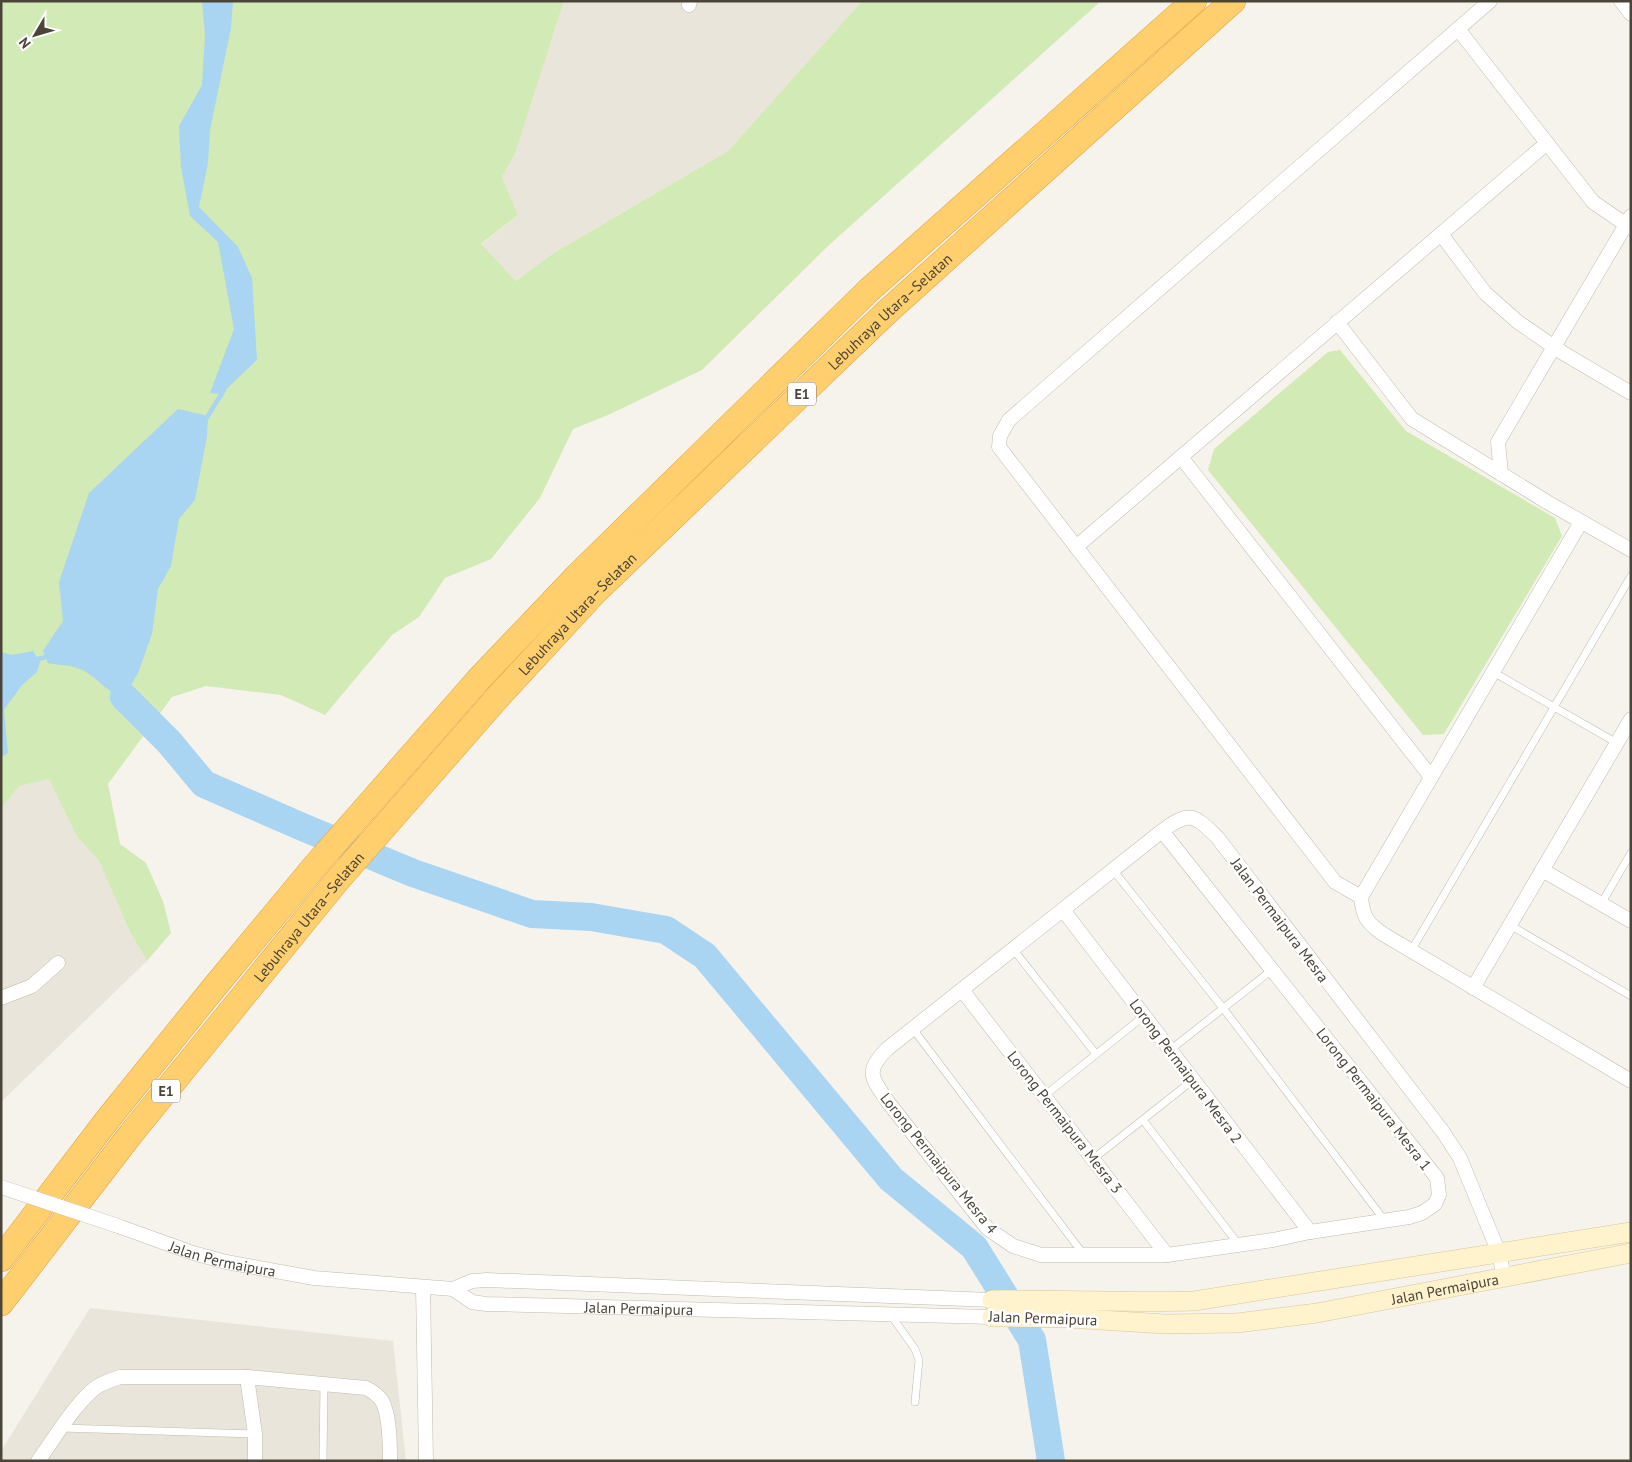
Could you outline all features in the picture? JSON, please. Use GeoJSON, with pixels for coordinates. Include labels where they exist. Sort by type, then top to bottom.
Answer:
{"type":"FeatureCollection","features":[{"type":"Feature","properties":{"kind":"highway","name":"Lebuhraya Utara–Selatan"},"geometry":{"type":"LineString","coordinates":[[1,1259],[120,1104],[314,867],[478,680],[578,575],[862,297],[1194,1]]}},
{"type":"Feature","properties":{"kind":"highway","name":"Lebuhraya Utara–Selatan"},"geometry":{"type":"LineString","coordinates":[[1,1303],[130,1135],[336,882],[498,696],[596,591],[888,311],[1233,1]]}},
{"type":"Feature","properties":{"kind":"main road","name":"Jalan Permaipura"},"geometry":{"type":"LineString","coordinates":[[992,1308],[1064,1299],[1154,1302],[1194,1301],[1631,1232]]}},
{"type":"Feature","properties":{"kind":"main road","name":"Jalan Permaipura"},"geometry":{"type":"LineString","coordinates":[[992,1308],[1068,1318],[1165,1324],[1237,1323],[1316,1312],[1631,1253]]}},
{"type":"Feature","properties":{"kind":"street"},"geometry":{"type":"LineString","coordinates":[[1361,897],[1335,882],[999,447],[1000,436],[1010,420],[1490,1]]}},
{"type":"Feature","properties":{"kind":"street"},"geometry":{"type":"LineString","coordinates":[[1621,1],[1631,14]]}},
{"type":"Feature","properties":{"kind":"street"},"geometry":{"type":"LineString","coordinates":[[1458,29],[1593,202],[1629,223],[1498,442],[1501,474]]}},
{"type":"Feature","properties":{"kind":"street"},"geometry":{"type":"LineString","coordinates":[[1076,547],[1547,143]]}},
{"type":"Feature","properties":{"kind":"street"},"geometry":{"type":"LineString","coordinates":[[1441,234],[1485,293],[1518,322],[1554,347],[1631,393]]}},
{"type":"Feature","properties":{"kind":"street"},"geometry":{"type":"LineString","coordinates":[[1338,322],[1412,419],[1581,522],[1631,550]]}},
{"type":"Feature","properties":{"kind":"street"},"geometry":{"type":"LineString","coordinates":[[1181,456],[1431,777]]}},
{"type":"Feature","properties":{"kind":"street"},"geometry":{"type":"LineString","coordinates":[[1581,522],[1361,897],[1362,908],[1369,924],[1411,951],[1631,1081]]}},
{"type":"Feature","properties":{"kind":"street"},"geometry":{"type":"LineString","coordinates":[[1473,988],[1631,719]]}},
{"type":"Feature","properties":{"kind":"street","name":"Jalan Permaipura Mesra"},"geometry":{"type":"LineString","coordinates":[[962,990],[1174,822],[1187,817],[1197,820],[1217,837],[1443,1132],[1460,1158],[1499,1253],[1504,1277]]}},
{"type":"Feature","properties":{"kind":"street","name":"Lorong Permaipura Mesra 1"},"geometry":{"type":"LineString","coordinates":[[1162,831],[1437,1178],[1439,1195],[1430,1209],[1409,1217],[1167,1255]]}},
{"type":"Feature","properties":{"kind":"street"},"geometry":{"type":"LineString","coordinates":[[1542,870],[1631,921]]}},
{"type":"Feature","properties":{"kind":"street","name":"Lorong Permaipura Mesra 2"},"geometry":{"type":"LineString","coordinates":[[1063,910],[1310,1232]]}},
{"type":"Feature","properties":{"kind":"street"},"geometry":{"type":"LineString","coordinates":[[1,998],[32,986],[58,963]]}},
{"type":"Feature","properties":{"kind":"street","name":"Lorong Permaipura Mesra 4"},"geometry":{"type":"LineString","coordinates":[[962,990],[887,1049],[874,1065],[872,1074],[888,1102],[987,1228],[1012,1246],[1041,1254],[1167,1255]]}},
{"type":"Feature","properties":{"kind":"street","name":"Lorong Permaipura Mesra 3"},"geometry":{"type":"LineString","coordinates":[[962,990],[1167,1255]]}},
{"type":"Feature","properties":{"kind":"street","name":"Jalan Permaipura"},"geometry":{"type":"LineString","coordinates":[[1,1187],[193,1253],[259,1269],[341,1281],[453,1289],[472,1281],[487,1280],[992,1308]]}},
{"type":"Feature","properties":{"kind":"street"},"geometry":{"type":"LineString","coordinates":[[423,1287],[426,1461]]}},
{"type":"Feature","properties":{"kind":"street","name":"Jalan Permaipura"},"geometry":{"type":"LineString","coordinates":[[453,1289],[472,1302],[486,1304],[889,1314],[992,1308]]}},
{"type":"Feature","properties":{"kind":"street"},"geometry":{"type":"LineString","coordinates":[[38,1461],[85,1398],[95,1388],[107,1381],[120,1377],[247,1377],[366,1388],[382,1400],[389,1429],[390,1461]]}},
{"type":"Feature","properties":{"kind":"street"},"geometry":{"type":"LineString","coordinates":[[247,1377],[255,1434],[255,1461]]}},
{"type":"Feature","properties":{"kind":"lane"},"geometry":{"type":"LineString","coordinates":[[1411,951],[1631,576]]}},
{"type":"Feature","properties":{"kind":"lane"},"geometry":{"type":"LineString","coordinates":[[1493,672],[1617,743]]}},
{"type":"Feature","properties":{"kind":"lane"},"geometry":{"type":"LineString","coordinates":[[1601,904],[1631,853]]}},
{"type":"Feature","properties":{"kind":"lane"},"geometry":{"type":"LineString","coordinates":[[1113,870],[1223,1008],[1385,1221]]}},
{"type":"Feature","properties":{"kind":"lane"},"geometry":{"type":"LineString","coordinates":[[1510,925],[1631,996]]}},
{"type":"Feature","properties":{"kind":"lane"},"geometry":{"type":"LineString","coordinates":[[1013,949],[1096,1054]]}},
{"type":"Feature","properties":{"kind":"lane"},"geometry":{"type":"LineString","coordinates":[[1170,1050],[1272,970]]}},
{"type":"Feature","properties":{"kind":"lane"},"geometry":{"type":"LineString","coordinates":[[1044,1096],[1144,1016]]}},
{"type":"Feature","properties":{"kind":"lane"},"geometry":{"type":"LineString","coordinates":[[912,1029],[1085,1255]]}},
{"type":"Feature","properties":{"kind":"lane"},"geometry":{"type":"LineString","coordinates":[[1093,1159],[1193,1080]]}},
{"type":"Feature","properties":{"kind":"lane"},"geometry":{"type":"LineString","coordinates":[[1143,1120],[1240,1245]]}},
{"type":"Feature","properties":{"kind":"lane"},"geometry":{"type":"LineString","coordinates":[[889,1314],[915,1349],[919,1360],[915,1402]]}},
{"type":"Feature","properties":{"kind":"lane"},"geometry":{"type":"LineString","coordinates":[[322,1461],[324,1385]]}},
{"type":"Feature","properties":{"kind":"lane"},"geometry":{"type":"LineString","coordinates":[[62,1428],[255,1434]]}},
{"type":"Feature","properties":{"kind":"shaded area"},"geometry":{"type":"Polygon","coordinates":[[[564,1],[862,1],[728,151],[552,254],[516,281],[481,245],[518,215],[502,177],[515,154],[564,1]]]}},
{"type":"Feature","properties":{"kind":"shaded area"},"geometry":{"type":"Polygon","coordinates":[[[49,778],[77,837],[99,861],[130,932],[147,961],[1,1102],[1,809],[19,786],[49,778]]]}},
{"type":"Feature","properties":{"kind":"shaded area"},"geometry":{"type":"Polygon","coordinates":[[[90,1308],[393,1341],[406,1461],[1,1461],[1,1451],[90,1308]]]}},
{"type":"Feature","properties":{"kind":"green space"},"geometry":{"type":"Polygon","coordinates":[[[1,1],[564,1],[515,154],[502,177],[518,215],[481,244],[516,281],[552,254],[728,151],[862,1],[1101,1],[828,246],[702,370],[608,415],[573,429],[540,498],[491,559],[445,578],[419,617],[392,635],[325,715],[281,695],[206,686],[172,697],[108,784],[120,844],[146,863],[163,901],[171,933],[147,961],[130,932],[99,861],[77,837],[49,779],[19,786],[1,809],[1,1]]]}},
{"type":"Feature","properties":{"kind":"green space"},"geometry":{"type":"Polygon","coordinates":[[[1340,350],[1406,431],[1555,518],[1562,536],[1444,734],[1423,735],[1208,470],[1214,449],[1328,352],[1340,350]]]}},
{"type":"Feature","properties":{"kind":"water"},"geometry":{"type":"Polygon","coordinates":[[[202,1],[233,1],[231,28],[210,130],[208,163],[199,207],[238,247],[252,278],[257,360],[221,394],[210,393],[234,329],[218,242],[190,216],[181,167],[179,126],[202,85],[205,35],[202,1]]]}},
{"type":"Feature","properties":{"kind":"water"},"geometry":{"type":"Polygon","coordinates":[[[178,409],[208,416],[207,436],[195,500],[179,519],[171,566],[158,589],[152,634],[138,673],[124,697],[107,689],[92,676],[80,669],[48,663],[43,651],[63,621],[59,582],[89,493],[178,409]]]}},
{"type":"Feature","properties":{"kind":"water"},"geometry":{"type":"Polygon","coordinates":[[[33,651],[40,662],[37,672],[22,685],[4,710],[8,753],[1,757],[1,652],[12,655],[33,651]]]}},
{"type":"Feature","properties":{"kind":"waterway"},"geometry":{"type":"LineString","coordinates":[[206,419],[224,390]]}},
{"type":"Feature","properties":{"kind":"waterway"},"geometry":{"type":"LineString","coordinates":[[34,660],[50,656]]}},
{"type":"Feature","properties":{"kind":"waterway"},"geometry":{"type":"LineString","coordinates":[[124,697],[169,742],[204,784],[413,873],[532,914],[591,917],[666,930],[705,956],[891,1179],[974,1247],[1032,1340],[1051,1461]]}}]}
